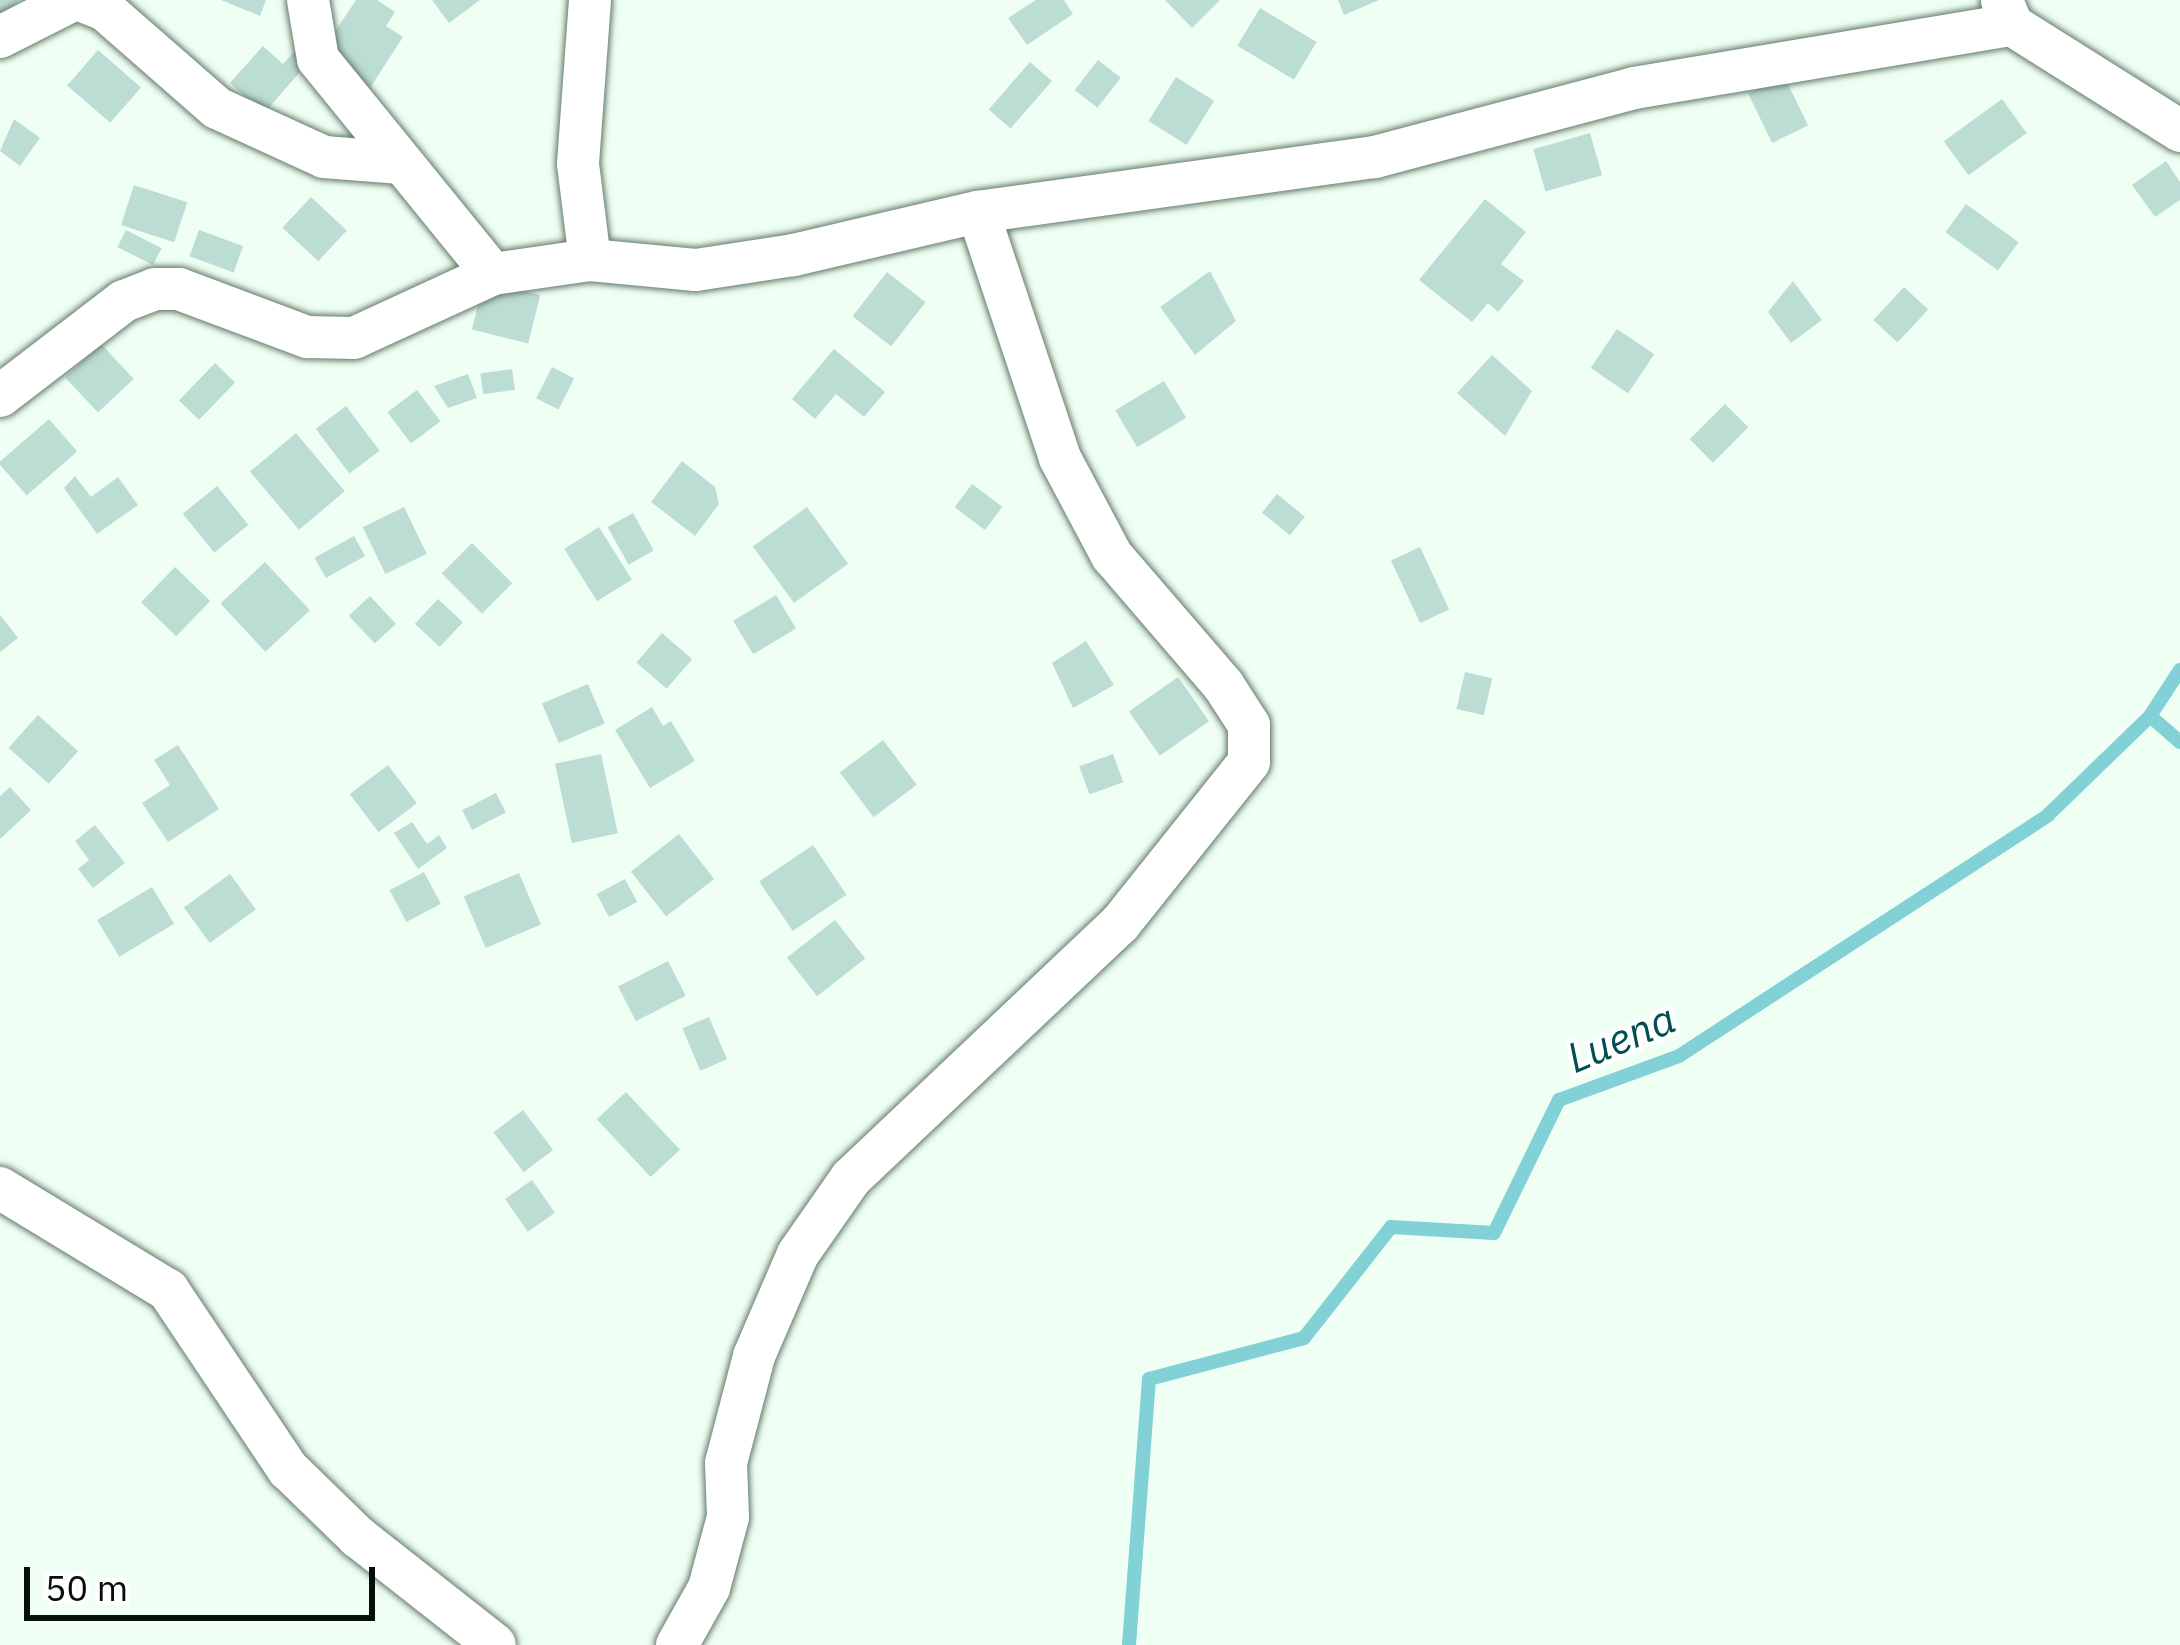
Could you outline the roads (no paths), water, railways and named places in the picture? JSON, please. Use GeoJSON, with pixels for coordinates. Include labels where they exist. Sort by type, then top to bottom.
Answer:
{"type":"FeatureCollection","features":[{"type":"Feature","properties":{"kind":"street"},"geometry":{"type":"LineString","coordinates":[[0,37],[76,0],[105,10],[217,108],[324,157],[401,163]]}},
{"type":"Feature","properties":{"kind":"street"},"geometry":{"type":"LineString","coordinates":[[308,0],[318,59],[493,274]]}},
{"type":"Feature","properties":{"kind":"street"},"geometry":{"type":"LineString","coordinates":[[590,0],[578,164],[590,260]]}},
{"type":"Feature","properties":{"kind":"street"},"geometry":{"type":"LineString","coordinates":[[0,396],[124,301],[155,289],[179,289],[307,337],[354,338],[493,274],[590,260],[696,270],[978,212],[1375,157],[1634,88],[2007,12],[2180,131]]}},
{"type":"Feature","properties":{"kind":"street"},"geometry":{"type":"LineString","coordinates":[[677,1645],[709,1588],[728,1517],[726,1462],[737,1420],[798,1254],[851,1178],[1119,925],[1250,762],[1249,725],[1224,686],[1112,556],[1060,458],[978,212]]}},
{"type":"Feature","properties":{"kind":"street"},"geometry":{"type":"LineString","coordinates":[[0,1188],[168,1290],[288,1469],[358,1537],[495,1645]]}},
{"type":"Feature","properties":{"kind":"waterway","name":"Luena"},"geometry":{"type":"LineString","coordinates":[[1129,1645],[1149,1379],[1304,1338],[1391,1227],[1494,1233],[1559,1100],[1679,1056],[2048,815],[2150,716],[2180,670]]}},
{"type":"Feature","properties":{"kind":"waterway"},"geometry":{"type":"LineString","coordinates":[[2150,716],[2180,742]]}}]}
